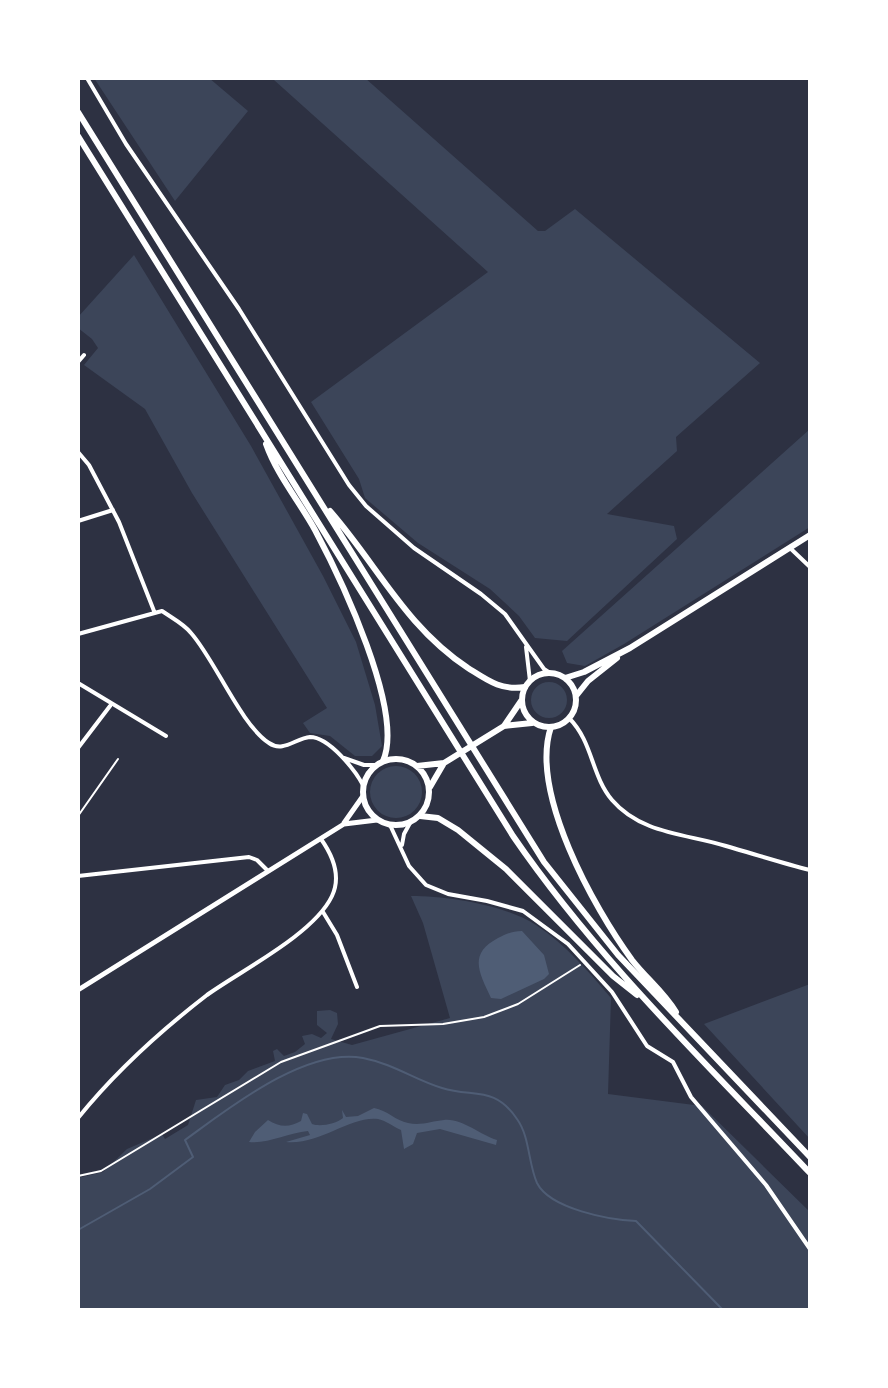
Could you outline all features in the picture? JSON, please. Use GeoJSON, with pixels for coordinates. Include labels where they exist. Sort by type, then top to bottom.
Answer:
{"type":"FeatureCollection","features":[{"type":"Feature","properties":{"kind":"main road"},"geometry":{"type":"LineString","coordinates":[[78,112],[544,862],[618,955],[810,1157]]}},
{"type":"Feature","properties":{"kind":"main road"},"geometry":{"type":"LineString","coordinates":[[78,136],[513,836],[572,918],[810,1173]]}},
{"type":"Feature","properties":{"kind":"main road"},"geometry":{"type":"LineString","coordinates":[[261,430],[270,454],[314,528],[354,613],[385,712],[389,742],[380,763],[368,774],[363,785],[367,810],[377,820],[390,825],[410,823],[420,816],[428,803],[430,788],[444,763]]}},
{"type":"Feature","properties":{"kind":"main road"},"geometry":{"type":"LineString","coordinates":[[316,495],[341,523],[391,593],[431,639],[488,681],[503,688],[525,687]]}},
{"type":"Feature","properties":{"kind":"main road"},"geometry":{"type":"LineString","coordinates":[[576,696],[588,681],[630,648],[810,535]]}},
{"type":"Feature","properties":{"kind":"main road"},"geometry":{"type":"LineString","coordinates":[[565,678],[630,648]]}},
{"type":"Feature","properties":{"kind":"main road"},"geometry":{"type":"LineString","coordinates":[[380,763],[395,759],[417,766],[444,763],[504,726],[522,700],[525,687],[540,674],[550,673],[565,678],[576,696],[576,704],[569,718],[551,727],[535,723],[504,726]]}},
{"type":"Feature","properties":{"kind":"main road"},"geometry":{"type":"LineString","coordinates":[[522,700],[528,717],[535,723]]}},
{"type":"Feature","properties":{"kind":"main road"},"geometry":{"type":"LineString","coordinates":[[551,727],[546,743],[549,778],[561,826],[578,872],[627,951],[670,1002],[684,1025]]}},
{"type":"Feature","properties":{"kind":"main road"},"geometry":{"type":"LineString","coordinates":[[417,766],[430,788]]}},
{"type":"Feature","properties":{"kind":"main road"},"geometry":{"type":"LineString","coordinates":[[344,824],[363,796]]}},
{"type":"Feature","properties":{"kind":"main road"},"geometry":{"type":"LineString","coordinates":[[420,816],[438,818],[458,830],[506,869],[613,976],[653,1007]]}},
{"type":"Feature","properties":{"kind":"main road"},"geometry":{"type":"LineString","coordinates":[[78,990],[336,828],[377,820]]}},
{"type":"Feature","properties":{"kind":"street"},"geometry":{"type":"LineString","coordinates":[[87,78],[126,144],[239,309],[349,485],[366,506],[405,541],[505,614],[550,673]]}},
{"type":"Feature","properties":{"kind":"street"},"geometry":{"type":"LineString","coordinates":[[78,362],[84,355]]}},
{"type":"Feature","properties":{"kind":"street"},"geometry":{"type":"LineString","coordinates":[[78,452],[89,465],[113,510],[157,611],[191,633],[243,713],[268,742],[280,747],[315,738],[342,757],[364,765],[380,763]]}},
{"type":"Feature","properties":{"kind":"street"},"geometry":{"type":"LineString","coordinates":[[78,521],[113,510]]}},
{"type":"Feature","properties":{"kind":"street"},"geometry":{"type":"LineString","coordinates":[[790,548],[810,567]]}},
{"type":"Feature","properties":{"kind":"street"},"geometry":{"type":"LineString","coordinates":[[78,634],[157,611]]}},
{"type":"Feature","properties":{"kind":"street"},"geometry":{"type":"LineString","coordinates":[[526,645],[530,681]]}},
{"type":"Feature","properties":{"kind":"street"},"geometry":{"type":"LineString","coordinates":[[78,683],[166,736]]}},
{"type":"Feature","properties":{"kind":"street"},"geometry":{"type":"LineString","coordinates":[[78,748],[111,705]]}},
{"type":"Feature","properties":{"kind":"street"},"geometry":{"type":"LineString","coordinates":[[569,718],[585,736],[600,780],[613,801],[636,818],[666,832],[810,870]]}},
{"type":"Feature","properties":{"kind":"street"},"geometry":{"type":"LineString","coordinates":[[342,757],[363,785]]}},
{"type":"Feature","properties":{"kind":"street"},"geometry":{"type":"LineString","coordinates":[[403,852],[404,834],[410,823]]}},
{"type":"Feature","properties":{"kind":"street"},"geometry":{"type":"LineString","coordinates":[[390,825],[412,871],[426,885],[448,894],[523,911],[549,928],[585,962],[618,999],[647,1046],[673,1062],[693,1100],[766,1185],[810,1249]]}},
{"type":"Feature","properties":{"kind":"street"},"geometry":{"type":"LineString","coordinates":[[78,1118],[108,1081],[146,1044],[208,995],[302,931],[323,912],[333,895],[336,878],[333,860],[321,838]]}},
{"type":"Feature","properties":{"kind":"street"},"geometry":{"type":"LineString","coordinates":[[78,878],[243,857],[257,860],[268,871]]}},
{"type":"Feature","properties":{"kind":"street"},"geometry":{"type":"LineString","coordinates":[[323,912],[337,935],[357,987]]}},
{"type":"Feature","properties":{"kind":"path"},"geometry":{"type":"LineString","coordinates":[[78,816],[118,759]]}},
{"type":"Feature","properties":{"kind":"path"},"geometry":{"type":"LineString","coordinates":[[78,1176],[101,1171],[281,1062],[380,1026],[443,1024],[484,1017],[518,1004],[585,962]]}},
{"type":"Feature","properties":{"kind":"shaded area"},"geometry":{"type":"Polygon","coordinates":[[[94,78],[209,78],[248,111],[175,201],[94,78]]]}},
{"type":"Feature","properties":{"kind":"shaded area"},"geometry":{"type":"Polygon","coordinates":[[[365,78],[538,231],[545,231],[575,209],[760,363],[676,437],[677,451],[607,514],[674,526],[677,539],[567,641],[535,638],[519,616],[490,589],[418,543],[365,498],[359,479],[311,402],[488,272],[274,80],[365,78]]]}},
{"type":"Feature","properties":{"kind":"shaded area"},"geometry":{"type":"Polygon","coordinates":[[[134,255],[251,446],[356,642],[375,705],[382,746],[372,756],[355,756],[330,736],[310,733],[303,723],[327,708],[192,493],[145,409],[84,365],[98,348],[78,328],[78,317],[134,255]]]}},
{"type":"Feature","properties":{"kind":"shaded area"},"geometry":{"type":"Polygon","coordinates":[[[810,429],[810,527],[585,666],[567,663],[562,651],[810,429]]]}},
{"type":"Feature","properties":{"kind":"shaded area"},"geometry":{"type":"Polygon","coordinates":[[[549,682],[562,687],[567,700],[562,713],[549,718],[536,713],[531,700],[536,687],[549,682]]]}},
{"type":"Feature","properties":{"kind":"shaded area"},"geometry":{"type":"Polygon","coordinates":[[[396,766],[414,774],[422,792],[414,810],[396,818],[378,810],[370,792],[378,774],[396,766]]]}},
{"type":"Feature","properties":{"kind":"shaded area"},"geometry":{"type":"Polygon","coordinates":[[[411,896],[459,900],[509,912],[536,925],[576,959],[611,998],[608,1094],[702,1106],[810,1212],[810,1310],[78,1310],[78,1178],[103,1172],[127,1149],[162,1134],[165,1139],[188,1125],[196,1100],[217,1097],[225,1085],[239,1080],[248,1071],[275,1061],[273,1051],[277,1049],[284,1056],[305,1044],[302,1036],[312,1034],[321,1038],[327,1033],[317,1025],[317,1011],[337,1013],[338,1024],[331,1039],[352,1045],[450,1018],[423,923],[411,896]]]}},
{"type":"Feature","properties":{"kind":"shaded area"},"geometry":{"type":"Polygon","coordinates":[[[522,931],[544,955],[549,974],[501,999],[491,998],[480,972],[479,957],[498,938],[522,931]]]}},
{"type":"Feature","properties":{"kind":"shaded area"},"geometry":{"type":"Polygon","coordinates":[[[810,984],[810,1139],[704,1024],[810,984]]]}},
{"type":"Feature","properties":{"kind":"shaded area"},"geometry":{"type":"Polygon","coordinates":[[[374,1108],[408,1123],[451,1120],[497,1140],[496,1145],[440,1129],[417,1133],[413,1144],[404,1149],[401,1130],[378,1119],[356,1122],[299,1142],[286,1142],[310,1135],[308,1131],[249,1142],[268,1120],[288,1126],[301,1121],[303,1113],[307,1114],[312,1124],[323,1125],[343,1118],[342,1110],[346,1117],[358,1116],[374,1108]]]}},
{"type":"Feature","properties":{"kind":"waterway"},"geometry":{"type":"LineString","coordinates":[[78,1230],[150,1189],[193,1157],[185,1140],[268,1083],[317,1062],[340,1057],[363,1058],[442,1088],[482,1094],[500,1101],[521,1126],[534,1175],[544,1192],[554,1200],[582,1211],[636,1221],[723,1310]]}}]}
